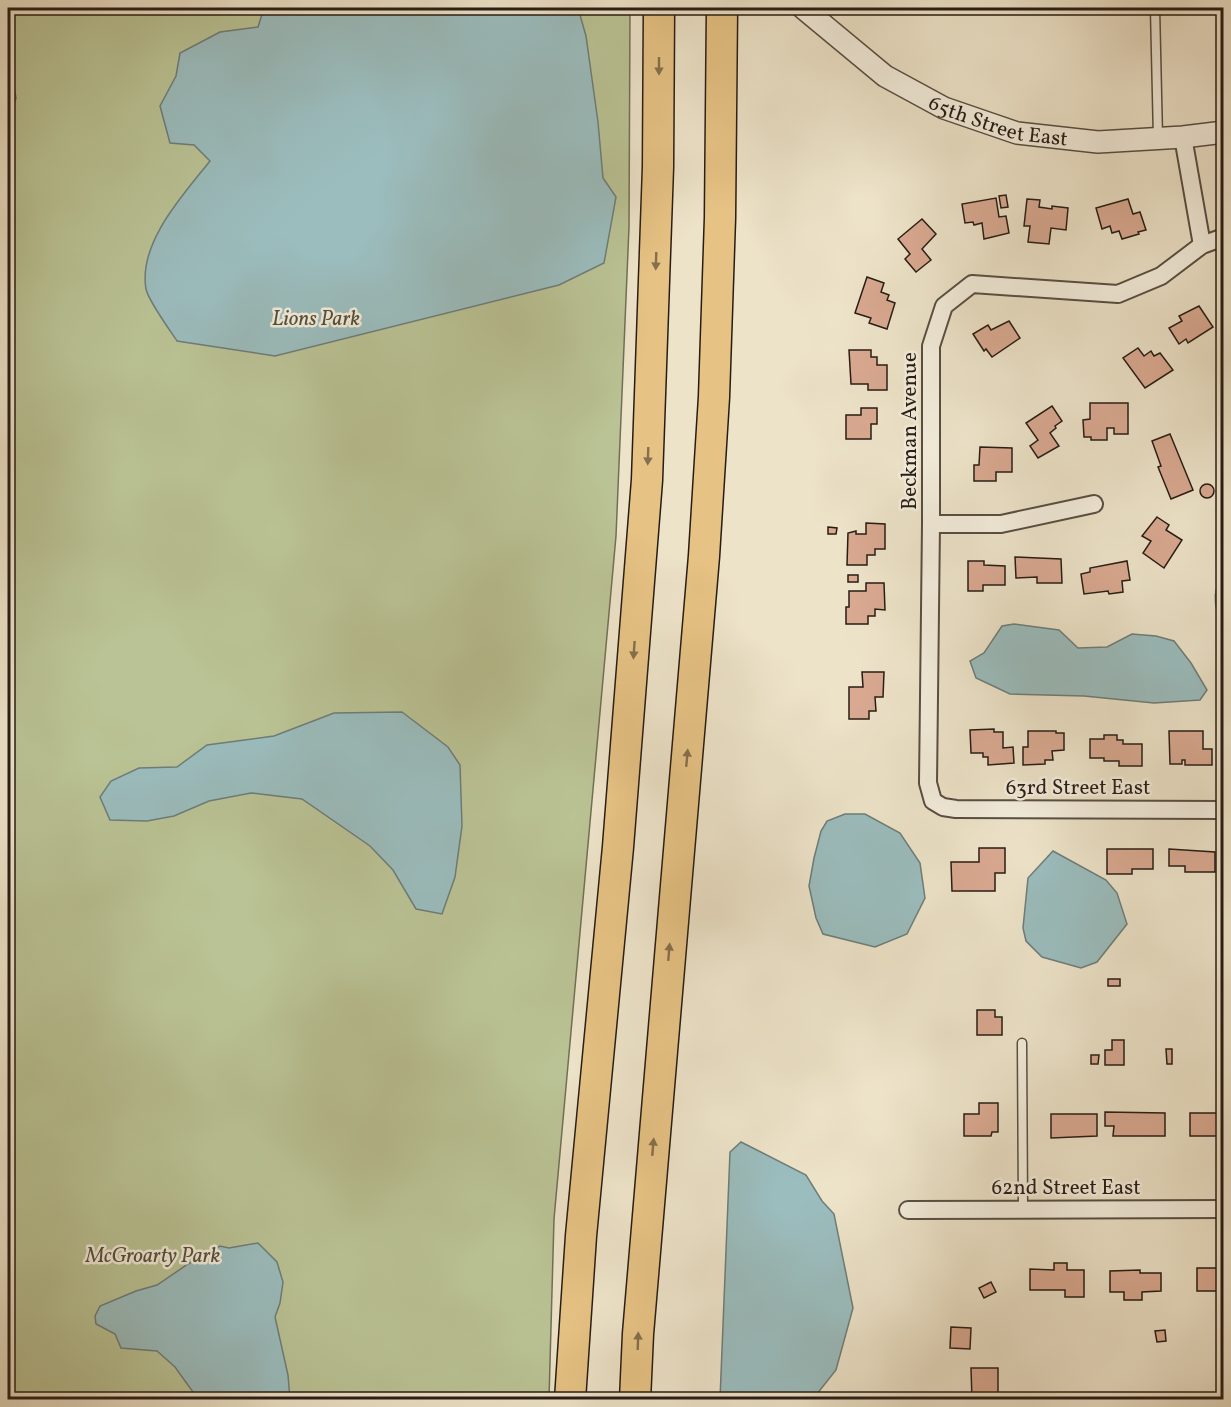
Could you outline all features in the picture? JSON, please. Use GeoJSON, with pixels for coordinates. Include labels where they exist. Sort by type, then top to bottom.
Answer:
{"type":"FeatureCollection","features":[{"type":"Feature","properties":{"kind":"highway"},"geometry":{"type":"LineString","coordinates":[[570,1400],[647,480],[658,167],[659,8]]}},
{"type":"Feature","properties":{"kind":"highway"},"geometry":{"type":"LineString","coordinates":[[636,1400],[638,1334],[651,1166],[703,568],[712,431],[720,218],[722,8]]}},
{"type":"Feature","properties":{"kind":"street","name":"65th Street East"},"geometry":{"type":"LineString","coordinates":[[805,9],[885,76],[944,108],[1017,133],[1098,142],[1224,132]]}},
{"type":"Feature","properties":{"kind":"street"},"geometry":{"type":"LineString","coordinates":[[1183,137],[1202,245]]}},
{"type":"Feature","properties":{"kind":"street","name":"Beckman Avenue"},"geometry":{"type":"LineString","coordinates":[[933,801],[928,783],[931,346],[944,306],[972,284],[1118,294],[1161,276],[1202,245],[1224,237]]}},
{"type":"Feature","properties":{"kind":"street"},"geometry":{"type":"LineString","coordinates":[[931,524],[1001,524],[1094,504]]}},
{"type":"Feature","properties":{"kind":"street","name":"63rd Street East"},"geometry":{"type":"LineString","coordinates":[[933,801],[943,807],[956,809],[1224,810]]}},
{"type":"Feature","properties":{"kind":"street","name":"62nd Street East"},"geometry":{"type":"LineString","coordinates":[[908,1210],[1224,1209]]}},
{"type":"Feature","properties":{"kind":"lane"},"geometry":{"type":"LineString","coordinates":[[1155,8],[1158,139]]}},
{"type":"Feature","properties":{"kind":"lane"},"geometry":{"type":"LineString","coordinates":[[1022,1043],[1023,1210]]}},
{"type":"Feature","properties":{"kind":"green space","name":"Lions Park"},"geometry":{"type":"Polygon","coordinates":[[[8,8],[630,8],[629,227],[616,536],[554,1219],[549,1399],[8,1399],[8,105],[14,105],[16,98],[8,56],[8,8]]]}},
{"type":"Feature","properties":{"kind":"water"},"geometry":{"type":"Polygon","coordinates":[[[264,8],[578,8],[586,36],[603,178],[616,197],[604,263],[559,285],[275,356],[177,341],[148,294],[145,272],[149,254],[165,220],[210,161],[194,145],[170,143],[160,106],[176,76],[180,53],[220,32],[258,27],[264,8]]]}},
{"type":"Feature","properties":{"kind":"water"},"geometry":{"type":"Polygon","coordinates":[[[1223,578],[1223,628],[1215,596],[1223,578]]]}},
{"type":"Feature","properties":{"kind":"water"},"geometry":{"type":"Polygon","coordinates":[[[1014,624],[1059,630],[1078,648],[1107,647],[1132,634],[1156,636],[1174,641],[1191,663],[1207,690],[1200,700],[1154,703],[1084,696],[1010,694],[976,678],[970,661],[984,653],[1002,626],[1014,624]]]}},
{"type":"Feature","properties":{"kind":"water"},"geometry":{"type":"Polygon","coordinates":[[[402,712],[448,747],[460,765],[462,826],[455,877],[442,914],[416,909],[393,870],[370,846],[302,799],[251,793],[209,801],[174,816],[147,821],[110,820],[100,797],[111,781],[139,768],[177,767],[207,745],[274,736],[334,713],[402,712]]]}},
{"type":"Feature","properties":{"kind":"water"},"geometry":{"type":"Polygon","coordinates":[[[845,814],[865,814],[900,833],[920,863],[925,898],[907,934],[875,947],[823,934],[816,918],[809,886],[821,831],[827,821],[845,814]]]}},
{"type":"Feature","properties":{"kind":"water"},"geometry":{"type":"Polygon","coordinates":[[[1053,851],[1106,880],[1117,893],[1127,924],[1097,962],[1081,968],[1042,957],[1026,941],[1023,928],[1028,878],[1053,851]]]}},
{"type":"Feature","properties":{"kind":"water"},"geometry":{"type":"Polygon","coordinates":[[[741,1142],[806,1175],[822,1201],[834,1214],[853,1308],[836,1370],[813,1399],[720,1399],[730,1152],[741,1142]]]}},
{"type":"Feature","properties":{"kind":"water"},"geometry":{"type":"Polygon","coordinates":[[[258,1243],[277,1262],[283,1282],[275,1317],[288,1375],[290,1399],[198,1399],[175,1367],[157,1351],[121,1348],[115,1334],[96,1324],[95,1316],[100,1306],[157,1285],[220,1246],[229,1248],[258,1243]]]}},
{"type":"Feature","properties":{"kind":"building"},"geometry":{"type":"Polygon","coordinates":[[[1006,195],[1008,207],[1001,208],[999,196],[1006,195]]]}},
{"type":"Feature","properties":{"kind":"building"},"geometry":{"type":"Polygon","coordinates":[[[996,198],[999,217],[1006,216],[1009,233],[984,239],[982,223],[974,225],[973,222],[965,223],[962,204],[996,198]]]}},
{"type":"Feature","properties":{"kind":"building"},"geometry":{"type":"Polygon","coordinates":[[[1027,199],[1040,200],[1039,207],[1068,208],[1066,230],[1051,228],[1049,244],[1028,242],[1030,226],[1024,226],[1027,199]]]}},
{"type":"Feature","properties":{"kind":"building"},"geometry":{"type":"Polygon","coordinates":[[[1128,199],[1133,214],[1140,212],[1146,230],[1122,239],[1119,231],[1112,233],[1110,226],[1102,229],[1096,208],[1128,199]]]}},
{"type":"Feature","properties":{"kind":"building"},"geometry":{"type":"Polygon","coordinates":[[[922,219],[936,234],[922,249],[931,260],[916,272],[905,259],[910,254],[898,239],[922,219]]]}},
{"type":"Feature","properties":{"kind":"building"},"geometry":{"type":"Polygon","coordinates":[[[867,277],[884,283],[881,292],[889,295],[887,300],[895,303],[887,329],[869,323],[871,318],[855,313],[867,277]]]}},
{"type":"Feature","properties":{"kind":"building"},"geometry":{"type":"Polygon","coordinates":[[[1199,306],[1213,327],[1188,343],[1186,339],[1179,344],[1169,328],[1182,321],[1179,316],[1199,306]]]}},
{"type":"Feature","properties":{"kind":"building"},"geometry":{"type":"Polygon","coordinates":[[[1009,321],[1020,338],[992,357],[986,349],[984,351],[973,334],[988,325],[991,330],[1009,321]]]}},
{"type":"Feature","properties":{"kind":"building"},"geometry":{"type":"Polygon","coordinates":[[[1138,348],[1144,356],[1151,351],[1154,356],[1160,353],[1173,370],[1145,388],[1123,358],[1138,348]]]}},
{"type":"Feature","properties":{"kind":"building"},"geometry":{"type":"Polygon","coordinates":[[[849,350],[871,350],[871,357],[877,357],[877,365],[887,365],[887,390],[868,390],[868,384],[851,384],[849,350]]]}},
{"type":"Feature","properties":{"kind":"building"},"geometry":{"type":"Polygon","coordinates":[[[1090,403],[1128,403],[1128,434],[1114,434],[1114,428],[1107,428],[1107,440],[1091,440],[1091,437],[1084,437],[1083,420],[1090,419],[1090,403]]]}},
{"type":"Feature","properties":{"kind":"building"},"geometry":{"type":"Polygon","coordinates":[[[1052,406],[1062,421],[1050,433],[1059,446],[1038,458],[1030,446],[1038,440],[1026,423],[1052,406]]]}},
{"type":"Feature","properties":{"kind":"building"},"geometry":{"type":"Polygon","coordinates":[[[861,408],[877,408],[877,424],[871,424],[871,439],[846,439],[846,415],[861,415],[861,408]]]}},
{"type":"Feature","properties":{"kind":"building"},"geometry":{"type":"Polygon","coordinates":[[[1170,434],[1193,490],[1171,499],[1158,467],[1161,466],[1152,441],[1170,434]]]}},
{"type":"Feature","properties":{"kind":"building"},"geometry":{"type":"Polygon","coordinates":[[[980,447],[1012,448],[1012,472],[996,472],[996,481],[974,481],[974,465],[979,465],[980,447]]]}},
{"type":"Feature","properties":{"kind":"building"},"geometry":{"type":"Polygon","coordinates":[[[1207,484],[1212,486],[1214,491],[1212,496],[1207,498],[1202,496],[1200,491],[1202,486],[1207,484]]]}},
{"type":"Feature","properties":{"kind":"building"},"geometry":{"type":"Polygon","coordinates":[[[1157,517],[1169,525],[1166,530],[1182,540],[1164,568],[1143,553],[1151,541],[1142,536],[1157,517]]]}},
{"type":"Feature","properties":{"kind":"building"},"geometry":{"type":"Polygon","coordinates":[[[866,523],[885,524],[885,549],[875,549],[875,555],[867,555],[867,565],[847,565],[848,533],[856,531],[856,534],[866,534],[866,523]]]}},
{"type":"Feature","properties":{"kind":"building"},"geometry":{"type":"Polygon","coordinates":[[[828,527],[837,528],[836,534],[828,534],[828,527]]]}},
{"type":"Feature","properties":{"kind":"building"},"geometry":{"type":"Polygon","coordinates":[[[1015,557],[1061,559],[1062,583],[1037,583],[1037,577],[1016,578],[1015,557]]]}},
{"type":"Feature","properties":{"kind":"building"},"geometry":{"type":"Polygon","coordinates":[[[968,561],[984,561],[984,565],[1005,566],[1005,585],[983,585],[983,591],[968,591],[968,561]]]}},
{"type":"Feature","properties":{"kind":"building"},"geometry":{"type":"Polygon","coordinates":[[[1127,561],[1130,580],[1122,581],[1123,592],[1084,594],[1081,574],[1090,572],[1090,568],[1127,561]]]}},
{"type":"Feature","properties":{"kind":"building"},"geometry":{"type":"Polygon","coordinates":[[[848,575],[858,575],[858,582],[848,582],[848,575]]]}},
{"type":"Feature","properties":{"kind":"building"},"geometry":{"type":"Polygon","coordinates":[[[866,583],[884,583],[885,610],[875,609],[875,616],[868,616],[868,624],[846,624],[849,591],[866,591],[866,583]]]}},
{"type":"Feature","properties":{"kind":"building"},"geometry":{"type":"Polygon","coordinates":[[[862,672],[884,672],[883,697],[875,697],[876,711],[869,711],[869,719],[849,719],[849,687],[863,687],[862,672]]]}},
{"type":"Feature","properties":{"kind":"building"},"geometry":{"type":"Polygon","coordinates":[[[994,729],[994,732],[1003,732],[1003,748],[1013,747],[1014,763],[988,765],[988,757],[983,757],[983,753],[971,753],[970,730],[994,729]]]}},
{"type":"Feature","properties":{"kind":"building"},"geometry":{"type":"Polygon","coordinates":[[[1028,731],[1064,733],[1064,750],[1052,751],[1053,760],[1045,760],[1045,764],[1023,765],[1023,747],[1028,747],[1028,731]]]}},
{"type":"Feature","properties":{"kind":"building"},"geometry":{"type":"Polygon","coordinates":[[[1169,731],[1203,731],[1203,749],[1212,749],[1212,765],[1185,765],[1185,760],[1182,760],[1182,764],[1170,764],[1169,731]]]}},
{"type":"Feature","properties":{"kind":"building"},"geometry":{"type":"Polygon","coordinates":[[[1104,735],[1117,735],[1117,740],[1123,740],[1123,744],[1142,744],[1142,766],[1119,766],[1119,761],[1090,758],[1090,739],[1104,739],[1104,735]]]}},
{"type":"Feature","properties":{"kind":"building"},"geometry":{"type":"Polygon","coordinates":[[[979,848],[1005,848],[1005,873],[995,873],[995,891],[952,891],[951,862],[979,862],[979,848]]]}},
{"type":"Feature","properties":{"kind":"building"},"geometry":{"type":"Polygon","coordinates":[[[1107,849],[1153,849],[1153,869],[1132,869],[1132,874],[1107,874],[1107,849]]]}},
{"type":"Feature","properties":{"kind":"building"},"geometry":{"type":"Polygon","coordinates":[[[1169,849],[1215,852],[1215,872],[1185,872],[1185,866],[1169,866],[1169,849]]]}},
{"type":"Feature","properties":{"kind":"building"},"geometry":{"type":"Polygon","coordinates":[[[1108,979],[1120,979],[1120,986],[1108,986],[1108,979]]]}},
{"type":"Feature","properties":{"kind":"building"},"geometry":{"type":"Polygon","coordinates":[[[977,1010],[995,1010],[995,1017],[1002,1017],[1002,1035],[977,1035],[977,1010]]]}},
{"type":"Feature","properties":{"kind":"building"},"geometry":{"type":"Polygon","coordinates":[[[1112,1040],[1124,1040],[1124,1065],[1105,1065],[1105,1050],[1112,1050],[1112,1040]]]}},
{"type":"Feature","properties":{"kind":"building"},"geometry":{"type":"Polygon","coordinates":[[[1166,1049],[1172,1049],[1172,1064],[1167,1064],[1166,1049]]]}},
{"type":"Feature","properties":{"kind":"building"},"geometry":{"type":"Polygon","coordinates":[[[1091,1055],[1099,1055],[1098,1064],[1091,1064],[1091,1055]]]}},
{"type":"Feature","properties":{"kind":"building"},"geometry":{"type":"Polygon","coordinates":[[[979,1103],[998,1103],[998,1132],[992,1132],[991,1136],[964,1136],[964,1114],[979,1114],[979,1103]]]}},
{"type":"Feature","properties":{"kind":"building"},"geometry":{"type":"Polygon","coordinates":[[[1105,1112],[1165,1113],[1165,1136],[1113,1136],[1114,1126],[1105,1126],[1105,1112]]]}},
{"type":"Feature","properties":{"kind":"building"},"geometry":{"type":"Polygon","coordinates":[[[1190,1113],[1224,1113],[1224,1136],[1190,1136],[1190,1113]]]}},
{"type":"Feature","properties":{"kind":"building"},"geometry":{"type":"Polygon","coordinates":[[[1051,1114],[1097,1114],[1097,1136],[1051,1138],[1051,1114]]]}},
{"type":"Feature","properties":{"kind":"building"},"geometry":{"type":"Polygon","coordinates":[[[1054,1263],[1067,1263],[1067,1270],[1084,1270],[1084,1297],[1065,1297],[1065,1290],[1030,1290],[1030,1269],[1054,1270],[1054,1263]]]}},
{"type":"Feature","properties":{"kind":"building"},"geometry":{"type":"Polygon","coordinates":[[[1197,1268],[1224,1268],[1224,1291],[1197,1291],[1197,1268]]]}},
{"type":"Feature","properties":{"kind":"building"},"geometry":{"type":"Polygon","coordinates":[[[1140,1270],[1140,1273],[1161,1273],[1161,1291],[1142,1292],[1142,1300],[1124,1300],[1124,1292],[1110,1292],[1110,1271],[1140,1270]]]}},
{"type":"Feature","properties":{"kind":"building"},"geometry":{"type":"Polygon","coordinates":[[[991,1282],[996,1292],[984,1298],[979,1288],[991,1282]]]}},
{"type":"Feature","properties":{"kind":"building"},"geometry":{"type":"Polygon","coordinates":[[[951,1327],[971,1328],[970,1349],[950,1348],[951,1327]]]}},
{"type":"Feature","properties":{"kind":"building"},"geometry":{"type":"Polygon","coordinates":[[[1165,1330],[1166,1341],[1157,1342],[1155,1331],[1165,1330]]]}},
{"type":"Feature","properties":{"kind":"building"},"geometry":{"type":"Polygon","coordinates":[[[971,1368],[998,1368],[998,1400],[972,1400],[971,1368]]]}},
{"type":"Feature","properties":{"kind":"park label","name":"McGroarty Park"},"geometry":{"type":"Point","coordinates":[153,1255]}}]}
